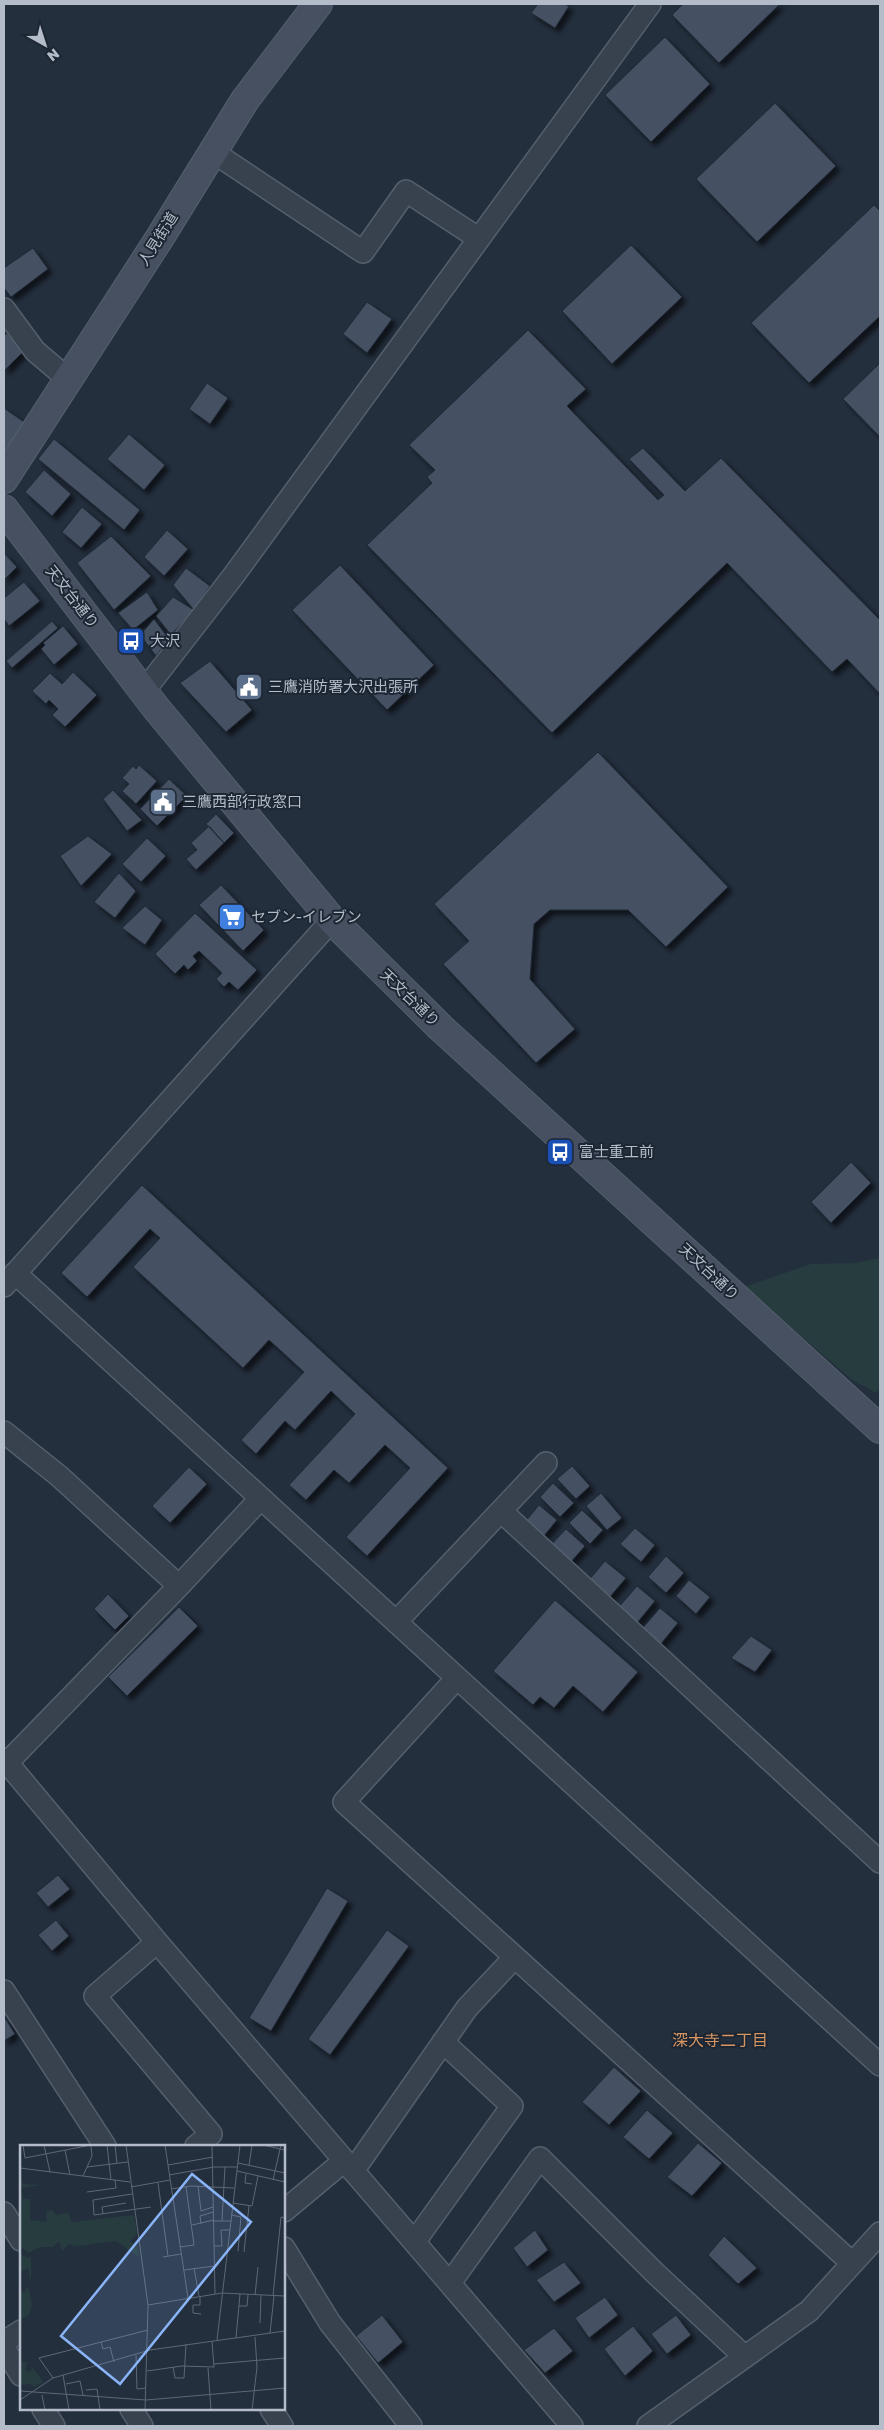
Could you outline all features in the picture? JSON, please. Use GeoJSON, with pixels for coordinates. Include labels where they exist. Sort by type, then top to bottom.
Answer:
{"type":"FeatureCollection","features":[{"type":"Feature","properties":{"kind":"main road","name":"人見街道"},"geometry":{"type":"LineString","coordinates":[[4,479],[245,100],[318,4]]}},
{"type":"Feature","properties":{"kind":"main road","name":"天文台通り"},"geometry":{"type":"LineString","coordinates":[[4,509],[144,691],[332,920],[435,1023],[880,1429]]}},
{"type":"Feature","properties":{"kind":"street"},"geometry":{"type":"LineString","coordinates":[[144,691],[157,677],[228,582],[650,4]]}},
{"type":"Feature","properties":{"kind":"street"},"geometry":{"type":"LineString","coordinates":[[213,152],[363,252],[406,191],[478,238]]}},
{"type":"Feature","properties":{"kind":"street"},"geometry":{"type":"LineString","coordinates":[[4,309],[35,351],[68,379]]}},
{"type":"Feature","properties":{"kind":"street"},"geometry":{"type":"LineString","coordinates":[[332,920],[9,1280],[261,1498],[880,2065]]}},
{"type":"Feature","properties":{"kind":"street"},"geometry":{"type":"LineString","coordinates":[[4,1432],[59,1476],[179,1586]]}},
{"type":"Feature","properties":{"kind":"street"},"geometry":{"type":"LineString","coordinates":[[396,1622],[546,1464]]}},
{"type":"Feature","properties":{"kind":"street"},"geometry":{"type":"LineString","coordinates":[[261,1498],[179,1586],[6,1761],[157,1942],[572,2426]]}},
{"type":"Feature","properties":{"kind":"street"},"geometry":{"type":"LineString","coordinates":[[501,1511],[880,1862]]}},
{"type":"Feature","properties":{"kind":"street"},"geometry":{"type":"LineString","coordinates":[[458,1678],[344,1802],[852,2263]]}},
{"type":"Feature","properties":{"kind":"street"},"geometry":{"type":"LineString","coordinates":[[157,1942],[95,1996],[211,2134],[197,2145]]}},
{"type":"Feature","properties":{"kind":"street"},"geometry":{"type":"LineString","coordinates":[[285,2210],[349,2166],[467,2008],[514,1958]]}},
{"type":"Feature","properties":{"kind":"street"},"geometry":{"type":"LineString","coordinates":[[4,1991],[104,2145]]}},
{"type":"Feature","properties":{"kind":"street"},"geometry":{"type":"LineString","coordinates":[[415,2241],[512,2106],[443,2042]]}},
{"type":"Feature","properties":{"kind":"street"},"geometry":{"type":"LineString","coordinates":[[450,2283],[540,2158],[655,2273],[745,2358]]}},
{"type":"Feature","properties":{"kind":"street"},"geometry":{"type":"LineString","coordinates":[[4,2213],[20,2238]]}},
{"type":"Feature","properties":{"kind":"street"},"geometry":{"type":"LineString","coordinates":[[648,2426],[809,2312],[880,2233]]}},
{"type":"Feature","properties":{"kind":"street"},"geometry":{"type":"LineString","coordinates":[[285,2250],[330,2323],[411,2426]]}},
{"type":"Feature","properties":{"kind":"street"},"geometry":{"type":"LineString","coordinates":[[4,2342],[20,2332]]}},
{"type":"Feature","properties":{"kind":"street"},"geometry":{"type":"LineString","coordinates":[[4,2348],[20,2373]]}},
{"type":"Feature","properties":{"kind":"street"},"geometry":{"type":"LineString","coordinates":[[44,2410],[54,2426]]}},
{"type":"Feature","properties":{"kind":"street"},"geometry":{"type":"LineString","coordinates":[[132,2410],[142,2426]]}},
{"type":"Feature","properties":{"kind":"street"},"geometry":{"type":"LineString","coordinates":[[271,2410],[282,2426]]}},
{"type":"Feature","properties":{"kind":"green space"},"geometry":{"type":"Polygon","coordinates":[[[880,1258],[880,1387],[876,1393],[851,1379],[744,1287],[811,1264],[854,1263],[880,1258]]]}},
{"type":"Feature","properties":{"kind":"building"},"geometry":{"type":"Polygon","coordinates":[[[538,4],[564,4],[569,6],[555,28],[531,13],[538,4]]]}},
{"type":"Feature","properties":{"kind":"building"},"geometry":{"type":"Polygon","coordinates":[[[683,4],[780,4],[719,63],[672,15],[683,4]]]}},
{"type":"Feature","properties":{"kind":"building"},"geometry":{"type":"Polygon","coordinates":[[[665,37],[710,84],[651,142],[605,95],[665,37]]]}},
{"type":"Feature","properties":{"kind":"building"},"geometry":{"type":"Polygon","coordinates":[[[775,103],[836,166],[757,242],[696,179],[775,103]]]}},
{"type":"Feature","properties":{"kind":"building"},"geometry":{"type":"Polygon","coordinates":[[[874,205],[880,211],[880,316],[809,383],[751,323],[874,205]]]}},
{"type":"Feature","properties":{"kind":"building"},"geometry":{"type":"Polygon","coordinates":[[[631,245],[682,297],[612,364],[562,311],[631,245]]]}},
{"type":"Feature","properties":{"kind":"building"},"geometry":{"type":"Polygon","coordinates":[[[33,248],[48,269],[11,297],[4,288],[4,268],[33,248]]]}},
{"type":"Feature","properties":{"kind":"building"},"geometry":{"type":"Polygon","coordinates":[[[367,302],[392,319],[367,353],[343,334],[367,302]]]}},
{"type":"Feature","properties":{"kind":"building"},"geometry":{"type":"Polygon","coordinates":[[[528,330],[586,389],[567,406],[658,500],[664,495],[629,459],[643,448],[685,491],[721,458],[880,620],[880,694],[847,659],[832,672],[727,563],[552,733],[367,545],[432,483],[427,477],[435,470],[409,445],[528,330]]]}},
{"type":"Feature","properties":{"kind":"building"},"geometry":{"type":"Polygon","coordinates":[[[7,333],[23,352],[4,371],[4,336],[7,333]]]}},
{"type":"Feature","properties":{"kind":"building"},"geometry":{"type":"Polygon","coordinates":[[[880,363],[880,437],[843,399],[880,363]]]}},
{"type":"Feature","properties":{"kind":"building"},"geometry":{"type":"Polygon","coordinates":[[[207,383],[228,398],[210,424],[189,409],[207,383]]]}},
{"type":"Feature","properties":{"kind":"building"},"geometry":{"type":"Polygon","coordinates":[[[4,408],[27,424],[4,451],[4,408]]]}},
{"type":"Feature","properties":{"kind":"building"},"geometry":{"type":"Polygon","coordinates":[[[129,434],[165,465],[144,490],[107,459],[129,434]]]}},
{"type":"Feature","properties":{"kind":"building"},"geometry":{"type":"Polygon","coordinates":[[[54,439],[140,510],[124,530],[38,459],[54,439]]]}},
{"type":"Feature","properties":{"kind":"building"},"geometry":{"type":"Polygon","coordinates":[[[44,470],[71,494],[52,516],[25,492],[44,470]]]}},
{"type":"Feature","properties":{"kind":"building"},"geometry":{"type":"Polygon","coordinates":[[[82,507],[102,524],[81,548],[62,532],[82,507]]]}},
{"type":"Feature","properties":{"kind":"building"},"geometry":{"type":"Polygon","coordinates":[[[167,530],[188,549],[164,576],[144,557],[167,530]]]}},
{"type":"Feature","properties":{"kind":"building"},"geometry":{"type":"Polygon","coordinates":[[[111,536],[151,576],[114,610],[77,563],[111,536]]]}},
{"type":"Feature","properties":{"kind":"building"},"geometry":{"type":"Polygon","coordinates":[[[4,553],[17,567],[4,580],[4,553]]]}},
{"type":"Feature","properties":{"kind":"building"},"geometry":{"type":"Polygon","coordinates":[[[340,565],[434,665],[387,710],[292,610],[340,565]]]}},
{"type":"Feature","properties":{"kind":"building"},"geometry":{"type":"Polygon","coordinates":[[[186,568],[210,586],[194,610],[173,585],[186,568]]]}},
{"type":"Feature","properties":{"kind":"building"},"geometry":{"type":"Polygon","coordinates":[[[24,582],[40,601],[9,626],[4,619],[4,598],[24,582]]]}},
{"type":"Feature","properties":{"kind":"building"},"geometry":{"type":"Polygon","coordinates":[[[147,592],[158,610],[133,630],[118,613],[147,592]]]}},
{"type":"Feature","properties":{"kind":"building"},"geometry":{"type":"Polygon","coordinates":[[[173,597],[194,610],[171,635],[156,616],[173,597]]]}},
{"type":"Feature","properties":{"kind":"building"},"geometry":{"type":"Polygon","coordinates":[[[154,619],[169,639],[156,656],[140,635],[154,619]]]}},
{"type":"Feature","properties":{"kind":"building"},"geometry":{"type":"Polygon","coordinates":[[[52,621],[58,628],[12,668],[6,661],[52,621]]]}},
{"type":"Feature","properties":{"kind":"building"},"geometry":{"type":"Polygon","coordinates":[[[63,626],[78,644],[54,665],[41,649],[45,645],[43,643],[63,626]]]}},
{"type":"Feature","properties":{"kind":"building"},"geometry":{"type":"Polygon","coordinates":[[[210,661],[252,710],[226,732],[180,683],[210,661]]]}},
{"type":"Feature","properties":{"kind":"building"},"geometry":{"type":"Polygon","coordinates":[[[73,672],[97,695],[65,727],[52,715],[58,709],[49,700],[46,704],[32,691],[50,673],[62,684],[73,672]]]}},
{"type":"Feature","properties":{"kind":"building"},"geometry":{"type":"Polygon","coordinates":[[[598,752],[728,887],[666,947],[628,910],[550,910],[534,924],[530,979],[575,1029],[536,1063],[443,964],[469,941],[434,904],[598,752]]]}},
{"type":"Feature","properties":{"kind":"building"},"geometry":{"type":"Polygon","coordinates":[[[139,765],[157,781],[136,804],[122,791],[129,784],[122,778],[133,766],[136,769],[139,765]]]}},
{"type":"Feature","properties":{"kind":"building","name":"三鷹西部行政窓口"},"geometry":{"type":"Polygon","coordinates":[[[169,779],[187,796],[157,826],[140,809],[169,779]]]}},
{"type":"Feature","properties":{"kind":"building"},"geometry":{"type":"Polygon","coordinates":[[[113,790],[142,820],[127,831],[103,799],[113,790]]]}},
{"type":"Feature","properties":{"kind":"building"},"geometry":{"type":"Polygon","coordinates":[[[216,814],[234,833],[224,843],[206,824],[216,814]]]}},
{"type":"Feature","properties":{"kind":"building"},"geometry":{"type":"Polygon","coordinates":[[[209,826],[224,843],[196,870],[186,859],[197,850],[191,843],[209,826]]]}},
{"type":"Feature","properties":{"kind":"building"},"geometry":{"type":"Polygon","coordinates":[[[88,836],[112,854],[81,886],[60,856],[88,836]]]}},
{"type":"Feature","properties":{"kind":"building"},"geometry":{"type":"Polygon","coordinates":[[[147,838],[166,856],[141,882],[122,864],[147,838]]]}},
{"type":"Feature","properties":{"kind":"building"},"geometry":{"type":"Polygon","coordinates":[[[119,873],[136,891],[115,918],[94,902],[119,873]]]}},
{"type":"Feature","properties":{"kind":"building"},"geometry":{"type":"Polygon","coordinates":[[[221,885],[264,930],[243,951],[199,905],[221,885]]]}},
{"type":"Feature","properties":{"kind":"building"},"geometry":{"type":"Polygon","coordinates":[[[145,906],[162,920],[145,945],[122,928],[145,906]]]}},
{"type":"Feature","properties":{"kind":"building"},"geometry":{"type":"Polygon","coordinates":[[[195,913],[257,970],[238,990],[229,982],[224,987],[216,979],[222,973],[199,951],[193,956],[197,961],[188,970],[184,965],[175,974],[155,954],[195,913]]]}},
{"type":"Feature","properties":{"kind":"building"},"geometry":{"type":"Polygon","coordinates":[[[851,1162],[871,1183],[831,1223],[811,1202],[851,1162]]]}},
{"type":"Feature","properties":{"kind":"building"},"geometry":{"type":"Polygon","coordinates":[[[142,1185],[448,1468],[367,1556],[346,1537],[410,1468],[385,1445],[349,1483],[334,1470],[306,1500],[289,1485],[355,1414],[331,1391],[295,1430],[285,1421],[256,1454],[241,1440],[304,1372],[269,1340],[243,1368],[133,1267],[160,1238],[150,1229],[87,1297],[61,1273],[142,1185]]]}},
{"type":"Feature","properties":{"kind":"building"},"geometry":{"type":"Polygon","coordinates":[[[572,1466],[590,1486],[576,1499],[557,1479],[572,1466]]]}},
{"type":"Feature","properties":{"kind":"building"},"geometry":{"type":"Polygon","coordinates":[[[189,1467],[207,1484],[170,1523],[152,1506],[189,1467]]]}},
{"type":"Feature","properties":{"kind":"building"},"geometry":{"type":"Polygon","coordinates":[[[553,1483],[574,1503],[560,1517],[540,1497],[553,1483]]]}},
{"type":"Feature","properties":{"kind":"building"},"geometry":{"type":"Polygon","coordinates":[[[601,1493],[622,1518],[607,1530],[586,1506],[601,1493]]]}},
{"type":"Feature","properties":{"kind":"building"},"geometry":{"type":"Polygon","coordinates":[[[539,1505],[557,1520],[543,1537],[525,1522],[539,1505]]]}},
{"type":"Feature","properties":{"kind":"building"},"geometry":{"type":"Polygon","coordinates":[[[582,1510],[603,1530],[590,1544],[569,1523],[582,1510]]]}},
{"type":"Feature","properties":{"kind":"building"},"geometry":{"type":"Polygon","coordinates":[[[635,1528],[655,1545],[641,1562],[620,1544],[635,1528]]]}},
{"type":"Feature","properties":{"kind":"building"},"geometry":{"type":"Polygon","coordinates":[[[566,1529],[585,1546],[570,1563],[550,1546],[566,1529]]]}},
{"type":"Feature","properties":{"kind":"building"},"geometry":{"type":"Polygon","coordinates":[[[666,1556],[684,1573],[666,1593],[648,1577],[666,1556]]]}},
{"type":"Feature","properties":{"kind":"building"},"geometry":{"type":"Polygon","coordinates":[[[605,1561],[626,1578],[609,1598],[589,1580],[605,1561]]]}},
{"type":"Feature","properties":{"kind":"building"},"geometry":{"type":"Polygon","coordinates":[[[689,1580],[710,1597],[696,1614],[676,1596],[689,1580]]]}},
{"type":"Feature","properties":{"kind":"building"},"geometry":{"type":"Polygon","coordinates":[[[637,1586],[655,1601],[637,1623],[618,1608],[637,1586]]]}},
{"type":"Feature","properties":{"kind":"building"},"geometry":{"type":"Polygon","coordinates":[[[108,1594],[129,1616],[115,1630],[94,1609],[108,1594]]]}},
{"type":"Feature","properties":{"kind":"building"},"geometry":{"type":"Polygon","coordinates":[[[555,1600],[638,1672],[603,1712],[573,1686],[554,1708],[540,1697],[533,1705],[493,1671],[555,1600]]]}},
{"type":"Feature","properties":{"kind":"building"},"geometry":{"type":"Polygon","coordinates":[[[179,1607],[198,1626],[127,1696],[108,1677],[179,1607]]]}},
{"type":"Feature","properties":{"kind":"building"},"geometry":{"type":"Polygon","coordinates":[[[660,1608],[678,1623],[660,1645],[641,1630],[660,1608]]]}},
{"type":"Feature","properties":{"kind":"building"},"geometry":{"type":"Polygon","coordinates":[[[751,1636],[772,1650],[755,1672],[731,1658],[751,1636]]]}},
{"type":"Feature","properties":{"kind":"building"},"geometry":{"type":"Polygon","coordinates":[[[58,1875],[70,1889],[48,1907],[36,1893],[58,1875]]]}},
{"type":"Feature","properties":{"kind":"building"},"geometry":{"type":"Polygon","coordinates":[[[327,1888],[348,1901],[271,2031],[249,2018],[327,1888]]]}},
{"type":"Feature","properties":{"kind":"building"},"geometry":{"type":"Polygon","coordinates":[[[56,1920],[69,1936],[52,1951],[38,1935],[56,1920]]]}},
{"type":"Feature","properties":{"kind":"building"},"geometry":{"type":"Polygon","coordinates":[[[387,1930],[409,1946],[330,2055],[308,2039],[387,1930]]]}},
{"type":"Feature","properties":{"kind":"building"},"geometry":{"type":"Polygon","coordinates":[[[4,2019],[15,2034],[4,2041],[4,2019]]]}},
{"type":"Feature","properties":{"kind":"building"},"geometry":{"type":"Polygon","coordinates":[[[614,2067],[641,2091],[609,2125],[582,2102],[614,2067]]]}},
{"type":"Feature","properties":{"kind":"building"},"geometry":{"type":"Polygon","coordinates":[[[647,2110],[673,2133],[649,2159],[623,2137],[647,2110]]]}},
{"type":"Feature","properties":{"kind":"building"},"geometry":{"type":"Polygon","coordinates":[[[698,2143],[722,2163],[692,2196],[667,2177],[698,2143]]]}},
{"type":"Feature","properties":{"kind":"building"},"geometry":{"type":"Polygon","coordinates":[[[535,2230],[548,2250],[527,2267],[513,2248],[535,2230]]]}},
{"type":"Feature","properties":{"kind":"building"},"geometry":{"type":"Polygon","coordinates":[[[724,2236],[757,2268],[738,2284],[708,2255],[724,2236]]]}},
{"type":"Feature","properties":{"kind":"building"},"geometry":{"type":"Polygon","coordinates":[[[564,2262],[581,2283],[554,2302],[536,2280],[564,2262]]]}},
{"type":"Feature","properties":{"kind":"building"},"geometry":{"type":"Polygon","coordinates":[[[605,2297],[618,2315],[589,2338],[575,2318],[605,2297]]]}},
{"type":"Feature","properties":{"kind":"building"},"geometry":{"type":"Polygon","coordinates":[[[382,2315],[403,2342],[378,2363],[356,2336],[382,2315]]]}},
{"type":"Feature","properties":{"kind":"building"},"geometry":{"type":"Polygon","coordinates":[[[676,2315],[691,2335],[667,2354],[651,2334],[676,2315]]]}},
{"type":"Feature","properties":{"kind":"building"},"geometry":{"type":"Polygon","coordinates":[[[633,2326],[653,2351],[625,2376],[604,2349],[633,2326]]]}},
{"type":"Feature","properties":{"kind":"building"},"geometry":{"type":"Polygon","coordinates":[[[554,2328],[573,2351],[545,2373],[524,2350],[554,2328]]]}},
{"type":"Feature","properties":{"kind":"place","name":"大沢"},"geometry":{"type":"Point","coordinates":[131,641]}},
{"type":"Feature","properties":{"kind":"place","name":"三鷹消防署大沢出張所"},"geometry":{"type":"Point","coordinates":[249,687]}},
{"type":"Feature","properties":{"kind":"place","name":"三鷹西部行政窓口"},"geometry":{"type":"Point","coordinates":[163,802]}},
{"type":"Feature","properties":{"kind":"place","name":"セブン-イレブン"},"geometry":{"type":"Point","coordinates":[232,917]}},
{"type":"Feature","properties":{"kind":"place","name":"富士重工前"},"geometry":{"type":"Point","coordinates":[560,1152]}},
{"type":"Feature","properties":{"kind":"district","name":"深大寺二丁目"},"geometry":{"type":"Point","coordinates":[720,2040]}}]}
